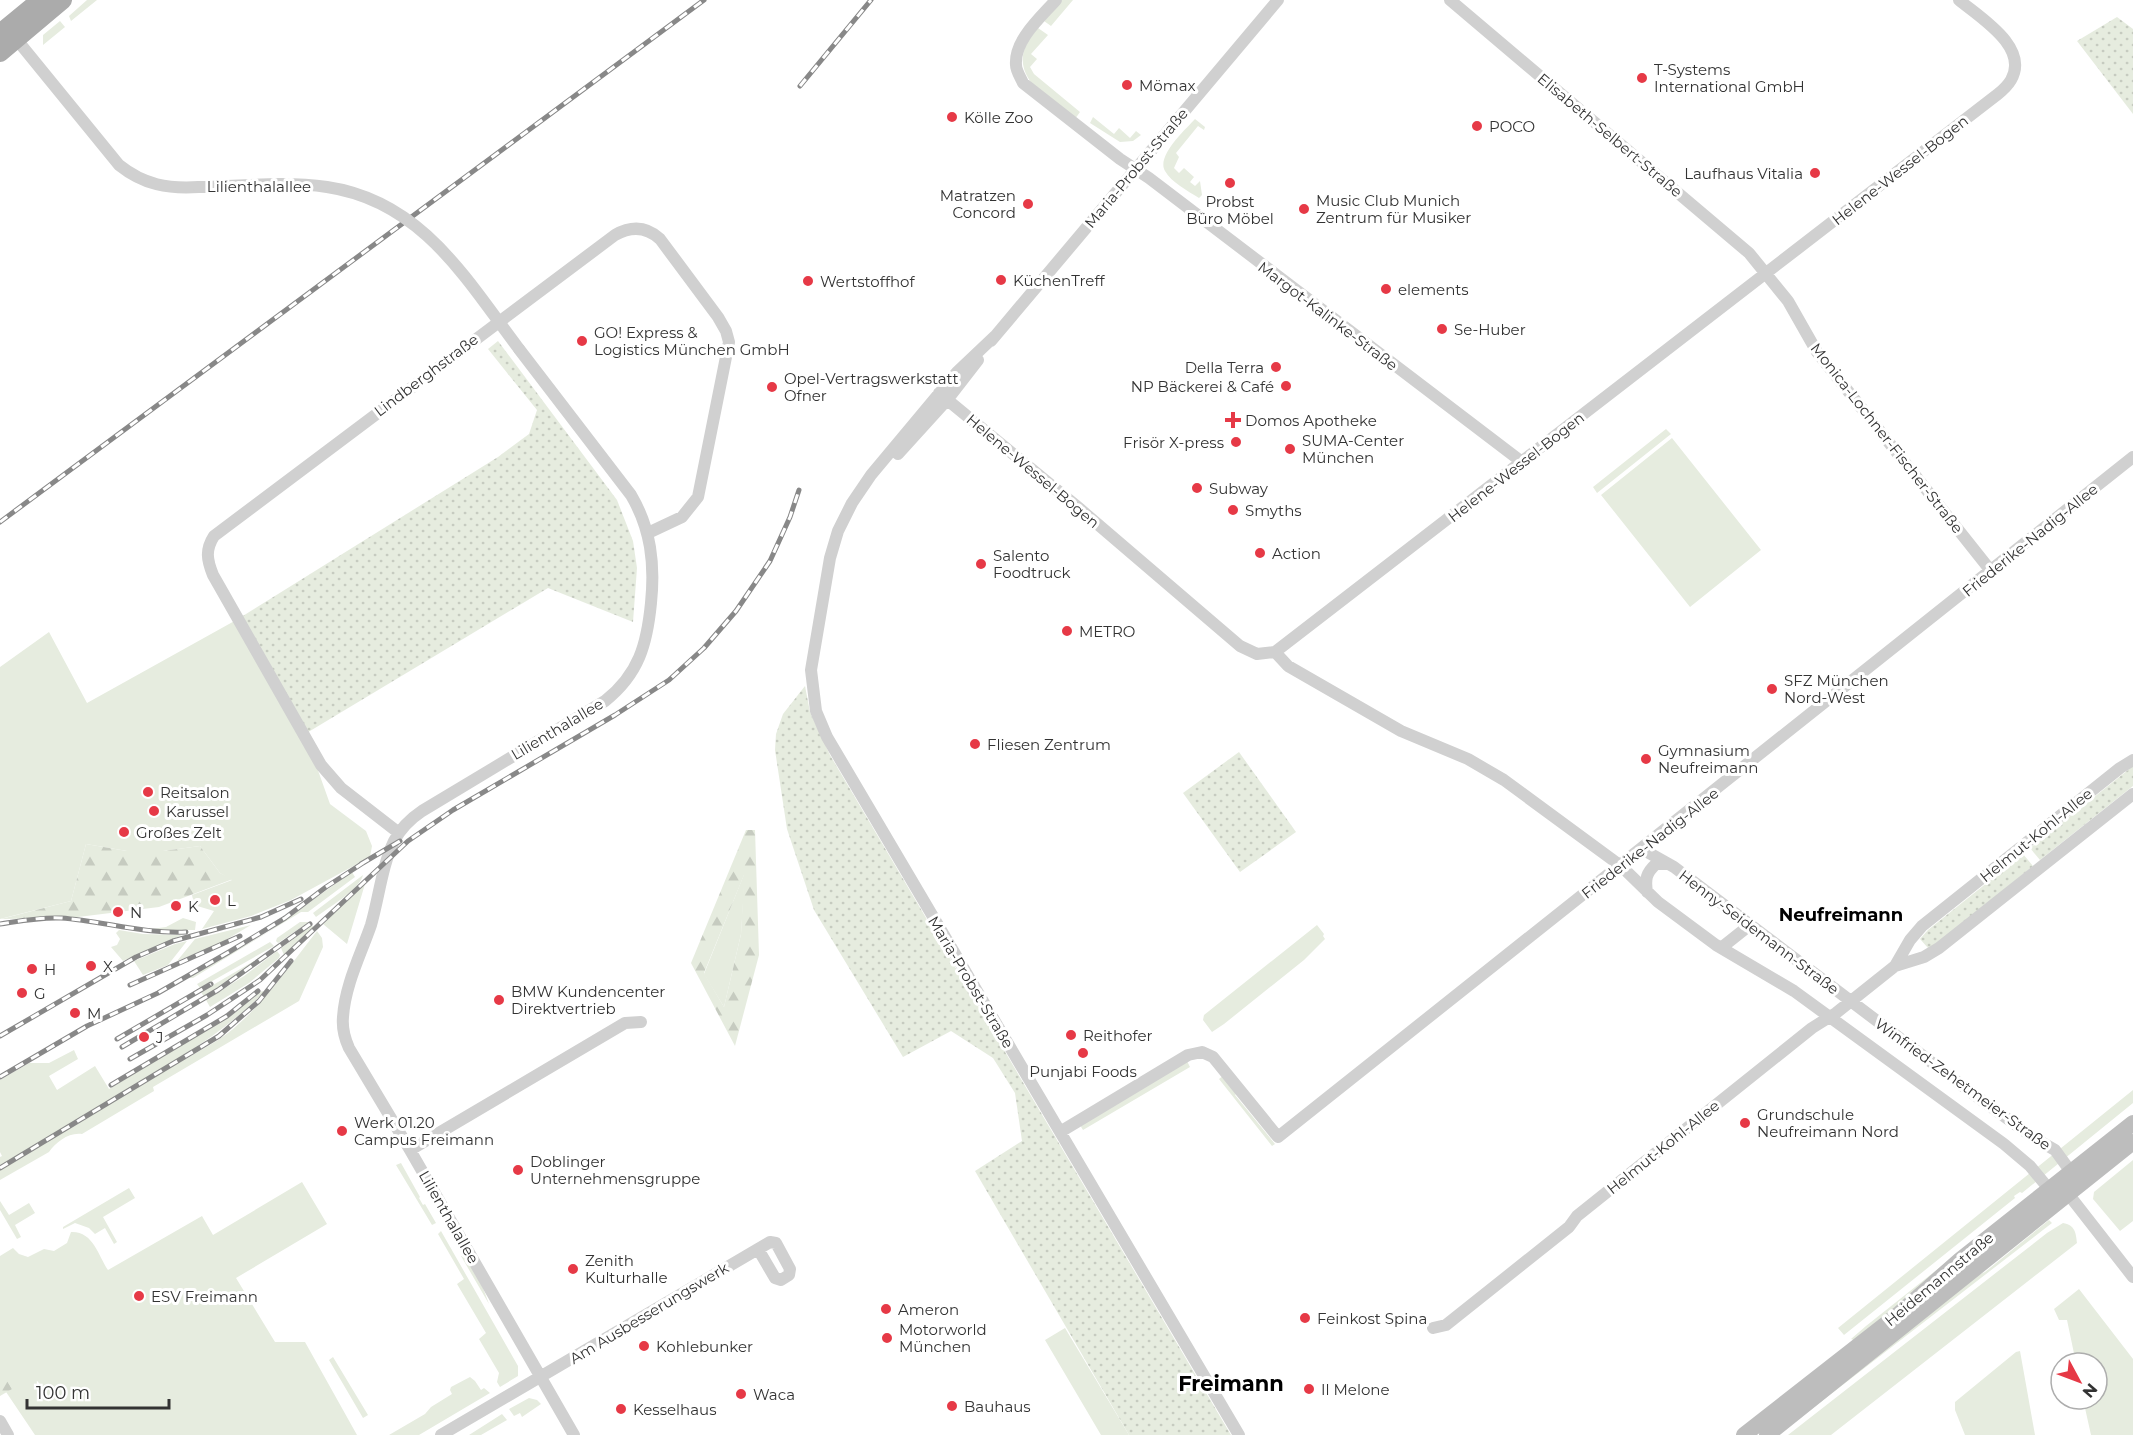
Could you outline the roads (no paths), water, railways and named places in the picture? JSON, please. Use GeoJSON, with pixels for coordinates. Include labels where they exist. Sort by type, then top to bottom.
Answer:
{"type":"FeatureCollection","features":[{"type":"Feature","properties":{"kind":"main road"},"geometry":{"type":"LineString","coordinates":[[0,53],[8,33],[40,0]]}},
{"type":"Feature","properties":{"kind":"main road"},"geometry":{"type":"LineString","coordinates":[[8,33],[63,0]]}},
{"type":"Feature","properties":{"kind":"main road","name":"Heidemannstraße"},"geometry":{"type":"LineString","coordinates":[[1744,1435],[2133,1123]]}},
{"type":"Feature","properties":{"kind":"main road","name":"Heidemannstraße"},"geometry":{"type":"LineString","coordinates":[[1767,1435],[2133,1142]]}},
{"type":"Feature","properties":{"kind":"street","name":"Margot-Kalinke-Straße"},"geometry":{"type":"LineString","coordinates":[[1056,0],[1024,38],[1019,48],[1015,66],[1023,83],[1522,462]]}},
{"type":"Feature","properties":{"kind":"street","name":"Maria-Probst-Straße"},"geometry":{"type":"LineString","coordinates":[[1239,1435],[827,737],[816,711],[811,670],[830,558],[838,531],[852,503],[871,475],[943,396],[957,372],[995,336],[1278,0]]}},
{"type":"Feature","properties":{"kind":"street","name":"Elisabeth-Selbert-Straße"},"geometry":{"type":"LineString","coordinates":[[1450,0],[1726,232],[1767,273]]}},
{"type":"Feature","properties":{"kind":"street","name":"Helene-Wessel-Bogen"},"geometry":{"type":"LineString","coordinates":[[943,396],[1240,646],[1257,654],[1275,652],[1998,94],[2011,81],[2015,71],[2012,49],[2004,38],[1959,0]]}},
{"type":"Feature","properties":{"kind":"street","name":"Lilienthalallee"},"geometry":{"type":"LineString","coordinates":[[8,33],[103,147],[124,169],[137,178],[157,186],[175,188],[291,184],[329,187],[386,207],[417,226],[442,248],[631,495],[642,516],[651,548],[653,572],[648,628],[641,655],[626,680],[595,708],[422,811],[406,823],[388,859],[370,927],[347,996],[343,1024],[349,1048],[574,1435]]}},
{"type":"Feature","properties":{"kind":"street","name":"Lindberghstraße"},"geometry":{"type":"LineString","coordinates":[[399,833],[341,788],[321,765],[213,575],[207,551],[214,536],[615,235],[635,227],[649,231],[660,239],[718,317],[729,342],[698,497],[682,517],[648,533]]}},
{"type":"Feature","properties":{"kind":"street","name":"Monica-Lochner-Fischer-Straße"},"geometry":{"type":"LineString","coordinates":[[1767,273],[1788,301],[1817,352],[1991,571]]}},
{"type":"Feature","properties":{"kind":"street","name":"Friederike-Nadig-Allee"},"geometry":{"type":"LineString","coordinates":[[1060,1132],[1188,1055],[1203,1052],[1213,1057],[1278,1137],[2133,457]]}},
{"type":"Feature","properties":{"kind":"street","name":"Henny-Seidemann-Straße"},"geometry":{"type":"LineString","coordinates":[[1275,652],[1288,666],[1391,726],[1461,756],[1491,772],[1621,866],[1658,902],[1721,948],[1784,984],[1830,1017]]}},
{"type":"Feature","properties":{"kind":"street","name":"Helmut-Kohl-Allee"},"geometry":{"type":"LineString","coordinates":[[1433,1328],[1446,1325],[1569,1227],[1577,1216],[1812,1028],[1830,1017],[1895,966],[1910,940],[1922,926],[2133,760]]}},
{"type":"Feature","properties":{"kind":"street","name":"Helmut-Kohl-Allee"},"geometry":{"type":"LineString","coordinates":[[1895,966],[1924,957],[1940,948],[2133,794]]}},
{"type":"Feature","properties":{"kind":"street","name":"Henny-Seidemann-Straße"},"geometry":{"type":"LineString","coordinates":[[1642,849],[1667,864],[1750,925],[1850,1002]]}},
{"type":"Feature","properties":{"kind":"street","name":"Henny-Seidemann-Straße"},"geometry":{"type":"LineString","coordinates":[[1647,892],[1645,880],[1647,873],[1656,864],[1667,864]]}},
{"type":"Feature","properties":{"kind":"street"},"geometry":{"type":"LineString","coordinates":[[1721,948],[1750,925]]}},
{"type":"Feature","properties":{"kind":"street","name":"Winfried-Zehetmeier-Straße"},"geometry":{"type":"LineString","coordinates":[[1850,1002],[2019,1127],[2055,1150],[2072,1172]]}},
{"type":"Feature","properties":{"kind":"street","name":"Winfried-Zehetmeier-Straße"},"geometry":{"type":"LineString","coordinates":[[1830,1017],[2013,1151],[2038,1174],[2049,1189]]}},
{"type":"Feature","properties":{"kind":"street"},"geometry":{"type":"LineString","coordinates":[[410,1150],[625,1023],[641,1022]]}},
{"type":"Feature","properties":{"kind":"street"},"geometry":{"type":"LineString","coordinates":[[2069,1195],[2072,1172]]}},
{"type":"Feature","properties":{"kind":"street"},"geometry":{"type":"LineString","coordinates":[[2049,1189],[2069,1195],[2133,1277]]}},
{"type":"Feature","properties":{"kind":"street","name":"Am Ausbesserungswerk"},"geometry":{"type":"LineString","coordinates":[[441,1435],[540,1377],[758,1249],[770,1242],[776,1243],[790,1269],[789,1275],[781,1280],[775,1278],[758,1249]]}},
{"type":"Feature","properties":{"kind":"street"},"geometry":{"type":"LineString","coordinates":[[0,1421],[8,1435]]}},
{"type":"Feature","properties":{"kind":"railway"},"geometry":{"type":"LineString","coordinates":[[0,522],[704,0]]}},
{"type":"Feature","properties":{"kind":"railway"},"geometry":{"type":"LineString","coordinates":[[800,86],[871,0]]}},
{"type":"Feature","properties":{"kind":"railway"},"geometry":{"type":"LineString","coordinates":[[130,1059],[207,1015],[260,980],[408,841],[453,810],[615,715],[669,680],[704,648],[736,611],[770,561],[790,517],[799,490]]}},
{"type":"Feature","properties":{"kind":"railway"},"geometry":{"type":"LineString","coordinates":[[361,864],[400,841]]}},
{"type":"Feature","properties":{"kind":"railway"},"geometry":{"type":"LineString","coordinates":[[0,1077],[87,1026],[158,993],[229,952],[285,918],[366,861]]}},
{"type":"Feature","properties":{"kind":"railway"},"geometry":{"type":"LineString","coordinates":[[0,1036],[136,957],[173,941],[261,917],[301,899]]}},
{"type":"Feature","properties":{"kind":"railway"},"geometry":{"type":"LineString","coordinates":[[0,924],[61,918],[154,931],[186,932]]}},
{"type":"Feature","properties":{"kind":"railway"},"geometry":{"type":"LineString","coordinates":[[122,1047],[218,990],[310,924]]}},
{"type":"Feature","properties":{"kind":"railway"},"geometry":{"type":"LineString","coordinates":[[130,985],[240,936]]}},
{"type":"Feature","properties":{"kind":"railway"},"geometry":{"type":"LineString","coordinates":[[0,1168],[219,1036],[259,1001],[291,961]]}},
{"type":"Feature","properties":{"kind":"railway"},"geometry":{"type":"LineString","coordinates":[[117,1039],[211,984]]}},
{"type":"Feature","properties":{"kind":"railway"},"geometry":{"type":"LineString","coordinates":[[111,1085],[227,1016],[258,991]]}},
{"type":"Feature","properties":{"kind":"place","name":"T-Systems International GmbH"},"geometry":{"type":"Point","coordinates":[1642,78]}},
{"type":"Feature","properties":{"kind":"place","name":"Mömax"},"geometry":{"type":"Point","coordinates":[1127,85]}},
{"type":"Feature","properties":{"kind":"place","name":"Kölle Zoo"},"geometry":{"type":"Point","coordinates":[952,117]}},
{"type":"Feature","properties":{"kind":"place","name":"POCO"},"geometry":{"type":"Point","coordinates":[1477,126]}},
{"type":"Feature","properties":{"kind":"place","name":"Laufhaus Vitalia"},"geometry":{"type":"Point","coordinates":[1815,173]}},
{"type":"Feature","properties":{"kind":"place","name":"Probst Büro Möbel"},"geometry":{"type":"Point","coordinates":[1230,183]}},
{"type":"Feature","properties":{"kind":"place","name":"Matratzen Concord"},"geometry":{"type":"Point","coordinates":[1028,204]}},
{"type":"Feature","properties":{"kind":"place","name":"Music Club Munich Zentrum für Musiker"},"geometry":{"type":"Point","coordinates":[1304,209]}},
{"type":"Feature","properties":{"kind":"place","name":"KüchenTreff"},"geometry":{"type":"Point","coordinates":[1001,280]}},
{"type":"Feature","properties":{"kind":"place","name":"Wertstoffhof"},"geometry":{"type":"Point","coordinates":[808,281]}},
{"type":"Feature","properties":{"kind":"place","name":"elements"},"geometry":{"type":"Point","coordinates":[1386,289]}},
{"type":"Feature","properties":{"kind":"place","name":"Se-Huber"},"geometry":{"type":"Point","coordinates":[1442,329]}},
{"type":"Feature","properties":{"kind":"place","name":"GO! Express & Logistics München GmbH"},"geometry":{"type":"Point","coordinates":[582,341]}},
{"type":"Feature","properties":{"kind":"place","name":"Della Terra"},"geometry":{"type":"Point","coordinates":[1276,367]}},
{"type":"Feature","properties":{"kind":"place","name":"NP Bäckerei & Café"},"geometry":{"type":"Point","coordinates":[1286,386]}},
{"type":"Feature","properties":{"kind":"place","name":"Opel-Vertragswerkstatt Ofner"},"geometry":{"type":"Point","coordinates":[772,387]}},
{"type":"Feature","properties":{"kind":"place","name":"Domos Apotheke"},"geometry":{"type":"Point","coordinates":[1233,420]}},
{"type":"Feature","properties":{"kind":"place","name":"Frisör X-press"},"geometry":{"type":"Point","coordinates":[1236,442]}},
{"type":"Feature","properties":{"kind":"place","name":"SUMA-Center München"},"geometry":{"type":"Point","coordinates":[1290,449]}},
{"type":"Feature","properties":{"kind":"place","name":"Subway"},"geometry":{"type":"Point","coordinates":[1197,488]}},
{"type":"Feature","properties":{"kind":"place","name":"Smyths"},"geometry":{"type":"Point","coordinates":[1233,510]}},
{"type":"Feature","properties":{"kind":"place","name":"Action"},"geometry":{"type":"Point","coordinates":[1260,553]}},
{"type":"Feature","properties":{"kind":"place","name":"Salento Foodtruck"},"geometry":{"type":"Point","coordinates":[981,564]}},
{"type":"Feature","properties":{"kind":"place","name":"METRO"},"geometry":{"type":"Point","coordinates":[1067,631]}},
{"type":"Feature","properties":{"kind":"place","name":"SFZ München Nord-West"},"geometry":{"type":"Point","coordinates":[1772,689]}},
{"type":"Feature","properties":{"kind":"place","name":"Fliesen Zentrum"},"geometry":{"type":"Point","coordinates":[975,744]}},
{"type":"Feature","properties":{"kind":"place","name":"Gymnasium Neufreimann"},"geometry":{"type":"Point","coordinates":[1646,759]}},
{"type":"Feature","properties":{"kind":"place","name":"Reitsalon"},"geometry":{"type":"Point","coordinates":[148,792]}},
{"type":"Feature","properties":{"kind":"place","name":"Karussel"},"geometry":{"type":"Point","coordinates":[154,811]}},
{"type":"Feature","properties":{"kind":"place","name":"Großes Zelt"},"geometry":{"type":"Point","coordinates":[124,832]}},
{"type":"Feature","properties":{"kind":"place","name":"L"},"geometry":{"type":"Point","coordinates":[215,900]}},
{"type":"Feature","properties":{"kind":"place","name":"K"},"geometry":{"type":"Point","coordinates":[176,906]}},
{"type":"Feature","properties":{"kind":"place","name":"N"},"geometry":{"type":"Point","coordinates":[118,912]}},
{"type":"Feature","properties":{"kind":"place","name":"X"},"geometry":{"type":"Point","coordinates":[91,966]}},
{"type":"Feature","properties":{"kind":"place","name":"H"},"geometry":{"type":"Point","coordinates":[32,969]}},
{"type":"Feature","properties":{"kind":"place","name":"G"},"geometry":{"type":"Point","coordinates":[22,993]}},
{"type":"Feature","properties":{"kind":"place","name":"BMW Kundencenter Direktvertrieb"},"geometry":{"type":"Point","coordinates":[499,1000]}},
{"type":"Feature","properties":{"kind":"place","name":"M"},"geometry":{"type":"Point","coordinates":[75,1013]}},
{"type":"Feature","properties":{"kind":"place","name":"Reithofer"},"geometry":{"type":"Point","coordinates":[1071,1035]}},
{"type":"Feature","properties":{"kind":"place","name":"J"},"geometry":{"type":"Point","coordinates":[144,1037]}},
{"type":"Feature","properties":{"kind":"place","name":"Punjabi Foods"},"geometry":{"type":"Point","coordinates":[1083,1053]}},
{"type":"Feature","properties":{"kind":"place","name":"Grundschule Neufreimann Nord"},"geometry":{"type":"Point","coordinates":[1745,1123]}},
{"type":"Feature","properties":{"kind":"place","name":"Werk 01.20 Campus Freimann"},"geometry":{"type":"Point","coordinates":[342,1131]}},
{"type":"Feature","properties":{"kind":"place","name":"Doblinger Unternehmensgruppe"},"geometry":{"type":"Point","coordinates":[518,1170]}},
{"type":"Feature","properties":{"kind":"place","name":"Zenith Kulturhalle"},"geometry":{"type":"Point","coordinates":[573,1269]}},
{"type":"Feature","properties":{"kind":"place","name":"ESV Freimann"},"geometry":{"type":"Point","coordinates":[139,1296]}},
{"type":"Feature","properties":{"kind":"place","name":"Ameron"},"geometry":{"type":"Point","coordinates":[886,1309]}},
{"type":"Feature","properties":{"kind":"place","name":"Feinkost Spina"},"geometry":{"type":"Point","coordinates":[1305,1318]}},
{"type":"Feature","properties":{"kind":"place","name":"Motorworld München"},"geometry":{"type":"Point","coordinates":[887,1338]}},
{"type":"Feature","properties":{"kind":"place","name":"Kohlebunker"},"geometry":{"type":"Point","coordinates":[644,1346]}},
{"type":"Feature","properties":{"kind":"place","name":"Il Melone"},"geometry":{"type":"Point","coordinates":[1309,1389]}},
{"type":"Feature","properties":{"kind":"place","name":"Waca"},"geometry":{"type":"Point","coordinates":[741,1394]}},
{"type":"Feature","properties":{"kind":"place","name":"Bauhaus"},"geometry":{"type":"Point","coordinates":[952,1406]}},
{"type":"Feature","properties":{"kind":"place","name":"Kesselhaus"},"geometry":{"type":"Point","coordinates":[621,1409]}},
{"type":"Feature","properties":{"kind":"district","name":"Neufreimann"},"geometry":{"type":"Point","coordinates":[1841,915]}},
{"type":"Feature","properties":{"kind":"district","name":"Freimann"},"geometry":{"type":"Point","coordinates":[1231,1383]}}]}
